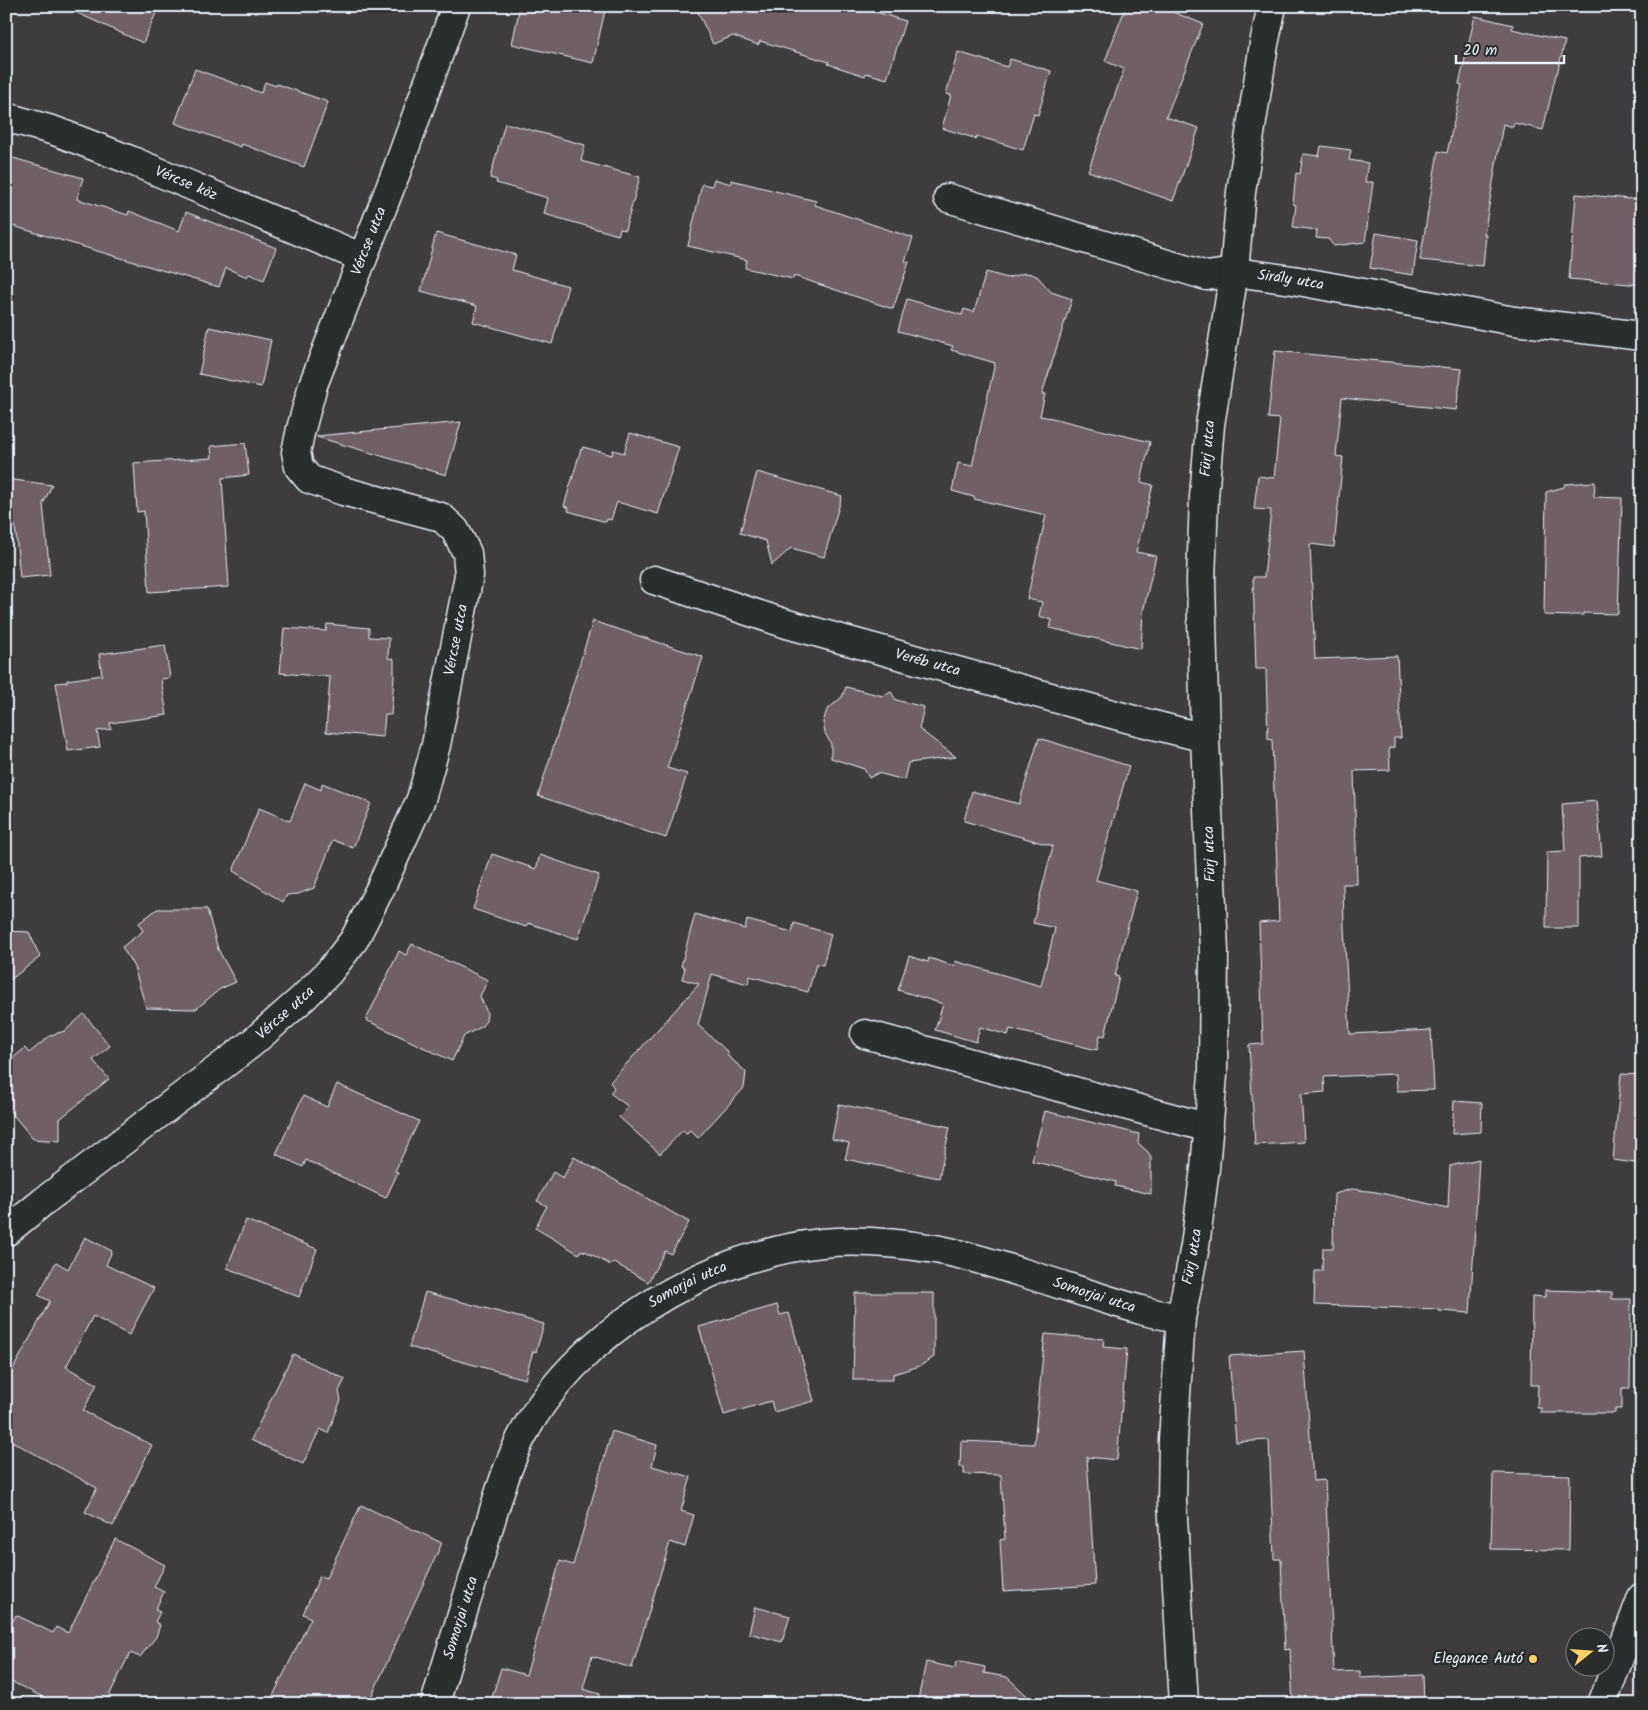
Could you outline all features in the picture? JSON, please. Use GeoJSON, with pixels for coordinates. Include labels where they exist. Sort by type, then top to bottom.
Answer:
{"type":"FeatureCollection","features":[{"type":"Feature","properties":{"kind":"street","name":"Vércse utca"},"geometry":{"type":"LineString","coordinates":[[6,1232],[252,1044],[304,998],[329,972],[354,940],[421,799],[436,745],[466,592],[469,575],[467,552],[455,530],[441,517],[342,491],[309,479],[299,467],[296,452],[313,384],[397,170],[456,6]]}},
{"type":"Feature","properties":{"kind":"street","name":"Fürj utca"},"geometry":{"type":"LineString","coordinates":[[1184,1704],[1172,1501],[1173,1440],[1181,1318],[1195,1246],[1205,1168],[1213,1075],[1214,952],[1205,738],[1201,581],[1204,497],[1210,425],[1234,272],[1241,192],[1264,44],[1272,6]]}},
{"type":"Feature","properties":{"kind":"street","name":"Vércse köz"},"geometry":{"type":"LineString","coordinates":[[6,117],[55,131],[130,160],[363,258]]}},
{"type":"Feature","properties":{"kind":"street","name":"Sirály utca"},"geometry":{"type":"LineString","coordinates":[[948,198],[1207,276],[1234,272],[1293,280],[1514,322],[1642,336]]}},
{"type":"Feature","properties":{"kind":"street","name":"Veréb utca"},"geometry":{"type":"LineString","coordinates":[[654,580],[787,624],[1205,738]]}},
{"type":"Feature","properties":{"kind":"street"},"geometry":{"type":"LineString","coordinates":[[865,1034],[1209,1128]]}},
{"type":"Feature","properties":{"kind":"street","name":"Somorjai utca"},"geometry":{"type":"LineString","coordinates":[[435,1704],[493,1513],[520,1442],[536,1411],[569,1370],[589,1350],[637,1312],[676,1291],[754,1257],[822,1243],[862,1242],[937,1249],[979,1259],[1143,1311],[1181,1318]]}},
{"type":"Feature","properties":{"kind":"street"},"geometry":{"type":"LineString","coordinates":[[1602,1704],[1642,1597]]}},
{"type":"Feature","properties":{"kind":"building"},"geometry":{"type":"Polygon","coordinates":[[[62,6],[159,6],[143,43],[62,6]]]}},
{"type":"Feature","properties":{"kind":"building"},"geometry":{"type":"Polygon","coordinates":[[[520,6],[606,6],[593,63],[512,44],[520,6]]]}},
{"type":"Feature","properties":{"kind":"building"},"geometry":{"type":"Polygon","coordinates":[[[695,6],[857,6],[905,21],[887,79],[866,73],[865,76],[828,64],[829,62],[760,41],[758,45],[733,36],[713,44],[695,6]]]}},
{"type":"Feature","properties":{"kind":"building"},"geometry":{"type":"Polygon","coordinates":[[[1126,6],[1158,6],[1203,24],[1166,117],[1199,128],[1173,201],[1088,171],[1124,69],[1105,61],[1126,6]]]}},
{"type":"Feature","properties":{"kind":"building"},"geometry":{"type":"Polygon","coordinates":[[[1475,16],[1513,25],[1512,29],[1565,41],[1543,130],[1514,123],[1513,127],[1503,124],[1484,235],[1486,235],[1483,266],[1420,260],[1438,151],[1447,153],[1462,85],[1459,84],[1475,16]]]}},
{"type":"Feature","properties":{"kind":"building"},"geometry":{"type":"Polygon","coordinates":[[[958,52],[1007,67],[1010,59],[1051,71],[1038,115],[1034,114],[1023,150],[942,128],[951,95],[946,94],[958,52]]]}},
{"type":"Feature","properties":{"kind":"building"},"geometry":{"type":"Polygon","coordinates":[[[195,69],[261,93],[265,82],[276,86],[277,84],[328,102],[304,167],[242,144],[241,147],[175,123],[195,69]]]}},
{"type":"Feature","properties":{"kind":"building"},"geometry":{"type":"Polygon","coordinates":[[[505,123],[585,145],[581,161],[640,177],[625,230],[620,229],[618,235],[544,214],[548,198],[496,183],[497,180],[490,178],[505,123]]]}},
{"type":"Feature","properties":{"kind":"building"},"geometry":{"type":"Polygon","coordinates":[[[1321,146],[1351,150],[1349,160],[1368,163],[1365,182],[1373,182],[1365,242],[1334,246],[1328,239],[1316,238],[1317,230],[1293,227],[1296,205],[1293,204],[1296,173],[1300,174],[1303,154],[1319,156],[1321,146]]]}},
{"type":"Feature","properties":{"kind":"building"},"geometry":{"type":"Polygon","coordinates":[[[6,156],[83,178],[77,199],[128,215],[129,211],[179,231],[186,212],[276,248],[264,280],[249,274],[247,277],[226,268],[219,287],[6,224],[6,156]]]}},
{"type":"Feature","properties":{"kind":"building"},"geometry":{"type":"Polygon","coordinates":[[[714,179],[731,184],[731,180],[816,201],[815,205],[913,238],[905,261],[909,262],[893,309],[794,276],[793,279],[745,268],[747,260],[688,246],[702,184],[712,186],[714,179]]]}},
{"type":"Feature","properties":{"kind":"building"},"geometry":{"type":"Polygon","coordinates":[[[1576,194],[1642,200],[1642,285],[1569,279],[1576,194]]]}},
{"type":"Feature","properties":{"kind":"building"},"geometry":{"type":"Polygon","coordinates":[[[436,233],[516,255],[512,270],[568,286],[552,344],[473,322],[477,306],[421,291],[436,233]]]}},
{"type":"Feature","properties":{"kind":"building"},"geometry":{"type":"Polygon","coordinates":[[[1376,233],[1418,240],[1413,275],[1370,268],[1376,233]]]}},
{"type":"Feature","properties":{"kind":"building"},"geometry":{"type":"Polygon","coordinates":[[[986,272],[1007,278],[1025,273],[1032,274],[1038,277],[1051,292],[1072,299],[1042,394],[1045,394],[1040,416],[1150,442],[1141,482],[1153,485],[1136,552],[1156,556],[1143,612],[1141,649],[1050,628],[1052,620],[1039,616],[1042,602],[1027,599],[1046,515],[974,499],[974,497],[952,491],[958,463],[972,466],[995,363],[951,350],[953,346],[898,331],[907,299],[962,315],[964,309],[974,312],[986,272]]]}},
{"type":"Feature","properties":{"kind":"building"},"geometry":{"type":"Polygon","coordinates":[[[209,327],[271,340],[261,387],[199,374],[209,327]]]}},
{"type":"Feature","properties":{"kind":"building"},"geometry":{"type":"Polygon","coordinates":[[[1275,351],[1462,369],[1456,410],[1342,398],[1336,456],[1343,457],[1334,547],[1310,544],[1315,659],[1397,656],[1401,738],[1394,738],[1394,748],[1389,748],[1390,770],[1354,771],[1357,884],[1343,884],[1350,1034],[1431,1030],[1434,1090],[1397,1091],[1396,1074],[1324,1077],[1325,1092],[1301,1094],[1304,1142],[1255,1145],[1249,1045],[1263,1044],[1259,923],[1279,921],[1272,740],[1268,739],[1266,669],[1256,669],[1253,577],[1264,577],[1271,510],[1254,509],[1258,476],[1274,478],[1280,419],[1268,418],[1275,351]]]}},
{"type":"Feature","properties":{"kind":"building"},"geometry":{"type":"Polygon","coordinates":[[[461,422],[446,475],[317,437],[317,436],[461,422]]]}},
{"type":"Feature","properties":{"kind":"building"},"geometry":{"type":"Polygon","coordinates":[[[630,433],[679,447],[658,514],[617,502],[611,520],[607,519],[606,522],[568,511],[569,508],[564,506],[581,449],[583,447],[612,455],[613,450],[624,453],[630,433]]]}},
{"type":"Feature","properties":{"kind":"building"},"geometry":{"type":"Polygon","coordinates":[[[245,443],[249,475],[222,478],[229,587],[149,592],[144,511],[137,512],[134,463],[212,458],[211,446],[245,443]]]}},
{"type":"Feature","properties":{"kind":"building"},"geometry":{"type":"Polygon","coordinates":[[[757,472],[842,496],[824,557],[791,548],[772,565],[766,541],[740,533],[757,472]]]}},
{"type":"Feature","properties":{"kind":"building"},"geometry":{"type":"Polygon","coordinates":[[[6,479],[52,485],[43,504],[50,575],[20,578],[15,525],[6,525],[6,479]]]}},
{"type":"Feature","properties":{"kind":"building"},"geometry":{"type":"Polygon","coordinates":[[[1595,482],[1594,497],[1622,498],[1618,614],[1544,615],[1546,492],[1564,487],[1565,484],[1595,482]]]}},
{"type":"Feature","properties":{"kind":"building"},"geometry":{"type":"Polygon","coordinates":[[[593,621],[703,657],[667,768],[687,774],[666,838],[538,796],[593,621]]]}},
{"type":"Feature","properties":{"kind":"building"},"geometry":{"type":"Polygon","coordinates":[[[327,624],[369,628],[369,637],[389,638],[388,658],[394,659],[394,678],[391,715],[385,715],[383,737],[326,732],[330,677],[280,673],[284,628],[326,631],[327,624]]]}},
{"type":"Feature","properties":{"kind":"building"},"geometry":{"type":"Polygon","coordinates":[[[165,645],[170,678],[161,679],[167,715],[110,723],[111,729],[97,731],[100,747],[68,751],[56,683],[102,675],[99,654],[165,645]]]}},
{"type":"Feature","properties":{"kind":"building"},"geometry":{"type":"Polygon","coordinates":[[[846,687],[883,696],[891,692],[896,700],[924,707],[919,729],[956,757],[908,763],[904,780],[878,773],[869,778],[864,769],[831,758],[831,744],[825,733],[823,722],[827,710],[842,697],[846,687]]]}},
{"type":"Feature","properties":{"kind":"building"},"geometry":{"type":"Polygon","coordinates":[[[1039,738],[1129,766],[1096,880],[1137,891],[1115,976],[1119,977],[1105,1036],[1100,1035],[1097,1050],[1010,1029],[1008,1035],[980,1027],[976,1042],[935,1030],[943,1004],[898,990],[909,956],[928,962],[929,958],[954,966],[955,961],[1041,986],[1055,928],[1033,923],[1053,846],[964,821],[972,791],[1019,804],[1039,738]]]}},
{"type":"Feature","properties":{"kind":"building"},"geometry":{"type":"Polygon","coordinates":[[[305,783],[321,790],[322,783],[371,803],[353,848],[333,840],[314,888],[298,894],[287,895],[283,902],[233,871],[259,808],[290,821],[305,783]]]}},
{"type":"Feature","properties":{"kind":"building"},"geometry":{"type":"Polygon","coordinates":[[[1597,801],[1602,856],[1579,858],[1579,928],[1546,928],[1547,852],[1565,851],[1562,804],[1597,801]]]}},
{"type":"Feature","properties":{"kind":"building"},"geometry":{"type":"Polygon","coordinates":[[[492,854],[536,869],[540,855],[599,875],[578,939],[528,923],[526,927],[473,909],[492,854]]]}},
{"type":"Feature","properties":{"kind":"building"},"geometry":{"type":"Polygon","coordinates":[[[157,909],[207,909],[218,949],[236,982],[220,989],[196,1009],[146,1008],[134,967],[122,947],[143,931],[139,923],[157,909]]]}},
{"type":"Feature","properties":{"kind":"building"},"geometry":{"type":"Polygon","coordinates":[[[695,914],[745,929],[747,920],[792,932],[794,923],[831,934],[823,965],[816,964],[808,992],[750,976],[748,984],[712,974],[698,1025],[729,1053],[727,1055],[746,1072],[744,1088],[698,1138],[690,1130],[686,1134],[683,1130],[660,1154],[619,1117],[629,1107],[610,1093],[614,1088],[610,1082],[699,984],[682,979],[685,968],[681,966],[695,914]]]}},
{"type":"Feature","properties":{"kind":"building"},"geometry":{"type":"Polygon","coordinates":[[[6,931],[29,932],[40,957],[6,983],[6,931]]]}},
{"type":"Feature","properties":{"kind":"building"},"geometry":{"type":"Polygon","coordinates":[[[412,944],[488,980],[480,996],[487,1013],[486,1021],[481,1027],[464,1036],[452,1061],[366,1020],[399,951],[406,955],[412,944]]]}},
{"type":"Feature","properties":{"kind":"building"},"geometry":{"type":"Polygon","coordinates":[[[84,1014],[110,1046],[93,1060],[109,1079],[60,1119],[60,1141],[33,1139],[6,1106],[6,1064],[25,1048],[29,1053],[51,1035],[65,1031],[84,1014]]]}},
{"type":"Feature","properties":{"kind":"building"},"geometry":{"type":"Polygon","coordinates":[[[1621,1074],[1642,1075],[1642,1164],[1613,1160],[1621,1074]]]}},
{"type":"Feature","properties":{"kind":"building"},"geometry":{"type":"Polygon","coordinates":[[[337,1084],[419,1121],[395,1171],[398,1172],[386,1198],[306,1160],[303,1167],[276,1154],[303,1096],[327,1107],[337,1084]]]}},
{"type":"Feature","properties":{"kind":"building"},"geometry":{"type":"Polygon","coordinates":[[[1454,1101],[1482,1103],[1481,1132],[1452,1134],[1454,1101]]]}},
{"type":"Feature","properties":{"kind":"building"},"geometry":{"type":"Polygon","coordinates":[[[839,1104],[950,1127],[939,1178],[845,1159],[849,1143],[832,1139],[839,1104]]]}},
{"type":"Feature","properties":{"kind":"building"},"geometry":{"type":"Polygon","coordinates":[[[1045,1111],[1139,1134],[1138,1143],[1148,1152],[1151,1158],[1151,1194],[1115,1186],[1116,1182],[1032,1161],[1045,1111]]]}},
{"type":"Feature","properties":{"kind":"building"},"geometry":{"type":"Polygon","coordinates":[[[574,1157],[689,1222],[671,1254],[665,1251],[648,1282],[613,1262],[611,1265],[581,1250],[579,1254],[535,1228],[547,1206],[537,1201],[553,1172],[563,1178],[574,1157]]]}},
{"type":"Feature","properties":{"kind":"building"},"geometry":{"type":"Polygon","coordinates":[[[1479,1159],[1470,1313],[1439,1311],[1439,1309],[1314,1305],[1315,1271],[1322,1271],[1323,1248],[1333,1248],[1334,1194],[1352,1189],[1376,1192],[1448,1208],[1450,1166],[1479,1159]]]}},
{"type":"Feature","properties":{"kind":"building"},"geometry":{"type":"Polygon","coordinates":[[[246,1220],[317,1249],[299,1297],[227,1268],[246,1220]]]}},
{"type":"Feature","properties":{"kind":"building"},"geometry":{"type":"Polygon","coordinates":[[[85,1237],[112,1251],[106,1265],[154,1288],[129,1335],[93,1316],[66,1367],[97,1384],[83,1411],[152,1445],[113,1526],[85,1512],[97,1488],[6,1438],[6,1382],[50,1301],[38,1295],[56,1262],[68,1269],[85,1237]]]}},
{"type":"Feature","properties":{"kind":"building"},"geometry":{"type":"Polygon","coordinates":[[[1545,1290],[1612,1292],[1612,1299],[1631,1299],[1630,1388],[1622,1388],[1622,1409],[1615,1409],[1615,1413],[1541,1413],[1541,1408],[1537,1408],[1538,1385],[1531,1385],[1532,1296],[1545,1297],[1545,1290]]]}},
{"type":"Feature","properties":{"kind":"building"},"geometry":{"type":"Polygon","coordinates":[[[425,1292],[544,1324],[536,1352],[533,1351],[525,1379],[409,1347],[425,1292]]]}},
{"type":"Feature","properties":{"kind":"building"},"geometry":{"type":"Polygon","coordinates":[[[855,1293],[934,1293],[934,1357],[920,1366],[893,1374],[893,1380],[853,1380],[855,1293]]]}},
{"type":"Feature","properties":{"kind":"building"},"geometry":{"type":"Polygon","coordinates":[[[777,1305],[780,1315],[789,1313],[814,1401],[774,1412],[771,1401],[724,1415],[699,1327],[777,1305]]]}},
{"type":"Feature","properties":{"kind":"building"},"geometry":{"type":"Polygon","coordinates":[[[1045,1334],[1104,1339],[1103,1347],[1127,1349],[1117,1460],[1087,1457],[1095,1585],[1003,1591],[1000,1540],[1005,1539],[1001,1475],[964,1474],[964,1467],[960,1467],[961,1441],[1034,1444],[1045,1334]]]}},
{"type":"Feature","properties":{"kind":"building"},"geometry":{"type":"Polygon","coordinates":[[[1304,1351],[1313,1481],[1325,1480],[1334,1672],[1360,1671],[1360,1678],[1423,1675],[1424,1704],[1293,1704],[1290,1649],[1285,1650],[1281,1559],[1274,1559],[1269,1440],[1236,1442],[1229,1356],[1304,1351]]]}},
{"type":"Feature","properties":{"kind":"building"},"geometry":{"type":"Polygon","coordinates":[[[293,1354],[345,1379],[339,1391],[341,1400],[328,1433],[320,1429],[303,1464],[251,1440],[293,1354]]]}},
{"type":"Feature","properties":{"kind":"building"},"geometry":{"type":"Polygon","coordinates":[[[612,1431],[657,1445],[652,1466],[691,1477],[681,1511],[694,1515],[685,1547],[670,1542],[632,1668],[592,1656],[583,1689],[600,1694],[599,1704],[490,1704],[501,1668],[526,1675],[560,1561],[573,1565],[612,1431]]]}},
{"type":"Feature","properties":{"kind":"building"},"geometry":{"type":"Polygon","coordinates":[[[1493,1473],[1570,1475],[1569,1550],[1491,1549],[1493,1473]]]}},
{"type":"Feature","properties":{"kind":"building"},"geometry":{"type":"Polygon","coordinates":[[[361,1505],[442,1543],[368,1704],[269,1704],[311,1618],[303,1614],[320,1576],[326,1578],[361,1505]]]}},
{"type":"Feature","properties":{"kind":"building"},"geometry":{"type":"Polygon","coordinates":[[[115,1539],[165,1565],[154,1587],[164,1592],[155,1610],[160,1612],[155,1622],[160,1625],[156,1637],[140,1657],[130,1653],[105,1704],[57,1704],[6,1679],[6,1634],[16,1615],[53,1633],[56,1627],[68,1633],[115,1539]]]}},
{"type":"Feature","properties":{"kind":"building"},"geometry":{"type":"Polygon","coordinates":[[[755,1607],[790,1616],[782,1642],[749,1633],[755,1607]]]}},
{"type":"Feature","properties":{"kind":"building"},"geometry":{"type":"Polygon","coordinates":[[[956,1661],[985,1667],[984,1673],[1007,1677],[1036,1704],[917,1704],[926,1662],[955,1668],[956,1661]]]}},
{"type":"Feature","properties":{"kind":"place","name":"Elegance Autó"},"geometry":{"type":"Point","coordinates":[1533,1659]}}]}
